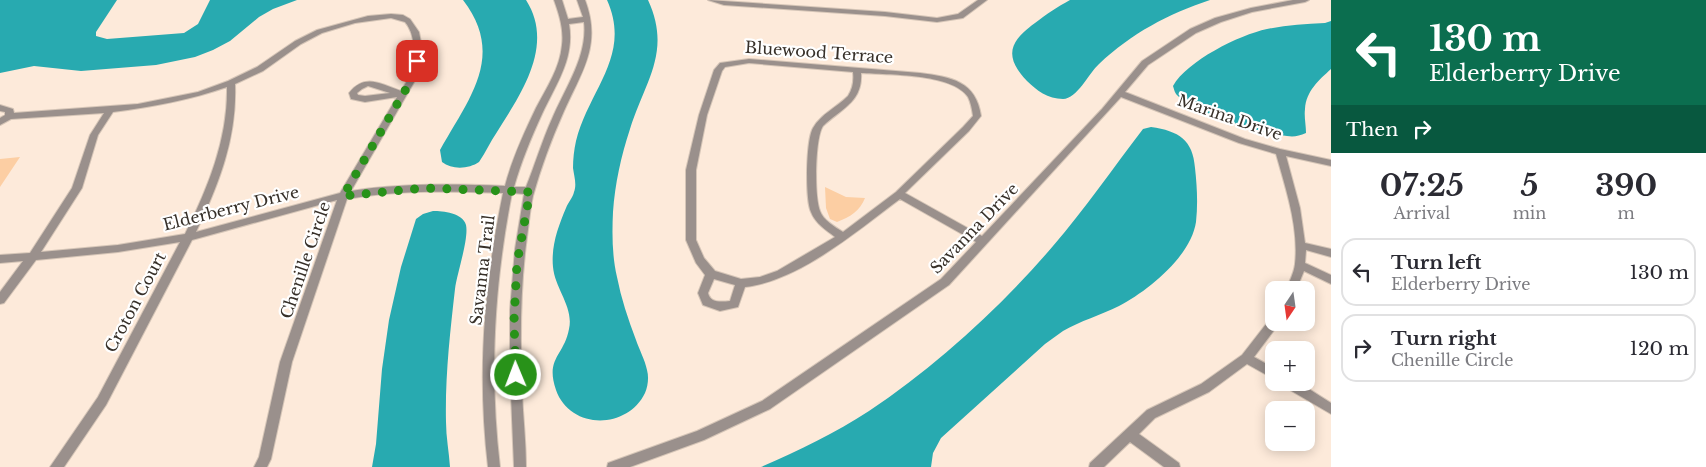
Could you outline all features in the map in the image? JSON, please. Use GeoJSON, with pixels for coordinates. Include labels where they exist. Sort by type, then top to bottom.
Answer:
{"type":"FeatureCollection","features":[{"type":"Feature","properties":{"kind":"street","name":"Savanna Trail"},"geometry":{"type":"LineString","coordinates":[[520,467],[514,321],[517,263],[530,192],[560,110],[586,53],[589,32],[586,11],[581,0]]}},
{"type":"Feature","properties":{"kind":"street"},"geometry":{"type":"LineString","coordinates":[[712,0],[724,3],[885,14],[937,20],[960,16],[983,0]]}},
{"type":"Feature","properties":{"kind":"street"},"geometry":{"type":"LineString","coordinates":[[806,0],[807,9]]}},
{"type":"Feature","properties":{"kind":"street","name":"Savanna Drive"},"geometry":{"type":"LineString","coordinates":[[613,467],[700,436],[766,405],[945,282],[1025,198],[1145,63],[1193,31],[1218,20],[1288,1],[1305,0]]}},
{"type":"Feature","properties":{"kind":"street","name":"Savanna Trail"},"geometry":{"type":"LineString","coordinates":[[494,467],[488,399],[489,320],[495,260],[509,190],[522,150],[560,70],[566,51],[562,1]]}},
{"type":"Feature","properties":{"kind":"street","name":"Chenille Circle"},"geometry":{"type":"LineString","coordinates":[[0,122],[9,116],[111,108],[181,99],[231,84],[262,68],[312,35],[364,20],[387,16],[399,16],[409,20],[419,50],[416,72],[343,196],[286,362],[265,459],[260,467]]}},
{"type":"Feature","properties":{"kind":"street"},"geometry":{"type":"LineString","coordinates":[[564,22],[587,19]]}},
{"type":"Feature","properties":{"kind":"street","name":"Bluewood Terrace"},"geometry":{"type":"LineString","coordinates":[[749,61],[857,70],[946,79],[962,86],[972,95],[977,105],[977,116],[899,194],[843,237],[781,274],[760,281],[741,283],[711,274],[700,260],[691,240],[691,170],[702,116],[718,70],[723,64],[749,61]]}},
{"type":"Feature","properties":{"kind":"street"},"geometry":{"type":"LineString","coordinates":[[843,237],[824,224],[815,212],[813,142],[815,132],[822,122],[851,98],[857,87],[857,70]]}},
{"type":"Feature","properties":{"kind":"street"},"geometry":{"type":"LineString","coordinates":[[370,83],[402,94],[362,99],[353,96],[359,86],[370,83]]}},
{"type":"Feature","properties":{"kind":"street","name":"Croton Court"},"geometry":{"type":"LineString","coordinates":[[56,467],[94,414],[188,237],[210,189],[226,143],[234,100],[231,84]]}},
{"type":"Feature","properties":{"kind":"street","name":"Marina Drive"},"geometry":{"type":"LineString","coordinates":[[1120,93],[1203,127],[1280,152],[1331,163]]}},
{"type":"Feature","properties":{"kind":"street"},"geometry":{"type":"LineString","coordinates":[[0,108],[10,110],[9,116]]}},
{"type":"Feature","properties":{"kind":"street"},"geometry":{"type":"LineString","coordinates":[[0,300],[33,256],[77,188],[94,135],[111,108]]}},
{"type":"Feature","properties":{"kind":"street"},"geometry":{"type":"LineString","coordinates":[[1280,152],[1292,195],[1300,245],[1300,265],[1294,281]]}},
{"type":"Feature","properties":{"kind":"street","name":"Elderberry Drive"},"geometry":{"type":"LineString","coordinates":[[0,259],[130,247],[188,237],[343,196],[425,188],[530,192]]}},
{"type":"Feature","properties":{"kind":"street"},"geometry":{"type":"LineString","coordinates":[[899,194],[983,241]]}},
{"type":"Feature","properties":{"kind":"street"},"geometry":{"type":"LineString","coordinates":[[1300,245],[1331,253]]}},
{"type":"Feature","properties":{"kind":"street"},"geometry":{"type":"LineString","coordinates":[[1300,265],[1331,280]]}},
{"type":"Feature","properties":{"kind":"street"},"geometry":{"type":"LineString","coordinates":[[711,274],[704,288],[703,296],[713,306],[734,304],[741,283]]}},
{"type":"Feature","properties":{"kind":"street"},"geometry":{"type":"LineString","coordinates":[[1095,467],[1151,414],[1205,388],[1246,358],[1267,331]]}},
{"type":"Feature","properties":{"kind":"street"},"geometry":{"type":"LineString","coordinates":[[1246,358],[1265,369]]}},
{"type":"Feature","properties":{"kind":"street"},"geometry":{"type":"LineString","coordinates":[[1302,391],[1331,409]]}},
{"type":"Feature","properties":{"kind":"street"},"geometry":{"type":"LineString","coordinates":[[1129,434],[1174,467]]}},
{"type":"Feature","properties":{"kind":"shaded area"},"geometry":{"type":"Polygon","coordinates":[[[20,157],[0,187],[0,159],[20,157]]]}},
{"type":"Feature","properties":{"kind":"shaded area"},"geometry":{"type":"Polygon","coordinates":[[[825,187],[846,197],[865,198],[854,213],[837,222],[830,219],[826,208],[825,187]]]}},
{"type":"Feature","properties":{"kind":"water"},"geometry":{"type":"Polygon","coordinates":[[[0,0],[117,0],[96,32],[96,36],[107,39],[184,33],[198,24],[210,0],[297,0],[273,9],[259,17],[230,41],[195,57],[156,65],[81,71],[34,66],[0,73],[0,0]]]}},
{"type":"Feature","properties":{"kind":"water"},"geometry":{"type":"Polygon","coordinates":[[[463,0],[526,0],[534,17],[537,34],[536,52],[531,69],[516,102],[479,162],[461,168],[446,165],[442,162],[440,150],[471,94],[482,58],[482,40],[476,20],[463,0]]]}},
{"type":"Feature","properties":{"kind":"water"},"geometry":{"type":"Polygon","coordinates":[[[607,0],[648,0],[655,19],[657,51],[654,66],[630,129],[621,160],[613,212],[615,269],[623,301],[646,366],[647,384],[645,393],[637,405],[625,414],[613,419],[599,420],[573,413],[563,403],[556,390],[553,379],[554,364],[567,338],[570,321],[567,306],[554,275],[553,259],[558,229],[575,189],[573,165],[576,141],[582,122],[612,56],[615,38],[613,20],[607,0]]]}},
{"type":"Feature","properties":{"kind":"water"},"geometry":{"type":"Polygon","coordinates":[[[1070,0],[1210,0],[1165,18],[1124,43],[1095,68],[1073,95],[1068,98],[1058,99],[1034,88],[1019,72],[1012,56],[1015,43],[1026,30],[1070,0]]]}},
{"type":"Feature","properties":{"kind":"water"},"geometry":{"type":"Polygon","coordinates":[[[1331,21],[1331,69],[1314,86],[1308,97],[1305,112],[1306,133],[1290,136],[1246,127],[1198,109],[1186,103],[1175,93],[1173,86],[1190,67],[1215,50],[1242,37],[1267,29],[1331,21]]]}},
{"type":"Feature","properties":{"kind":"water"},"geometry":{"type":"Polygon","coordinates":[[[1151,127],[1177,134],[1188,144],[1194,158],[1197,195],[1196,222],[1192,235],[1177,260],[1155,282],[1119,306],[1070,327],[1045,344],[941,438],[933,453],[931,467],[761,467],[843,427],[869,411],[943,355],[990,313],[1033,269],[1076,218],[1143,129],[1151,127]]]}},
{"type":"Feature","properties":{"kind":"water"},"geometry":{"type":"Polygon","coordinates":[[[433,211],[457,215],[466,225],[464,247],[455,289],[448,355],[446,433],[450,467],[372,467],[389,320],[401,267],[416,219],[423,214],[433,211]]]}},
{"type":"Feature","properties":{"kind":"route"},"geometry":{"type":"LineString","coordinates":[[417,61],[416,72],[343,196],[425,188],[530,192],[517,263],[514,321],[516,375]]}}]}
